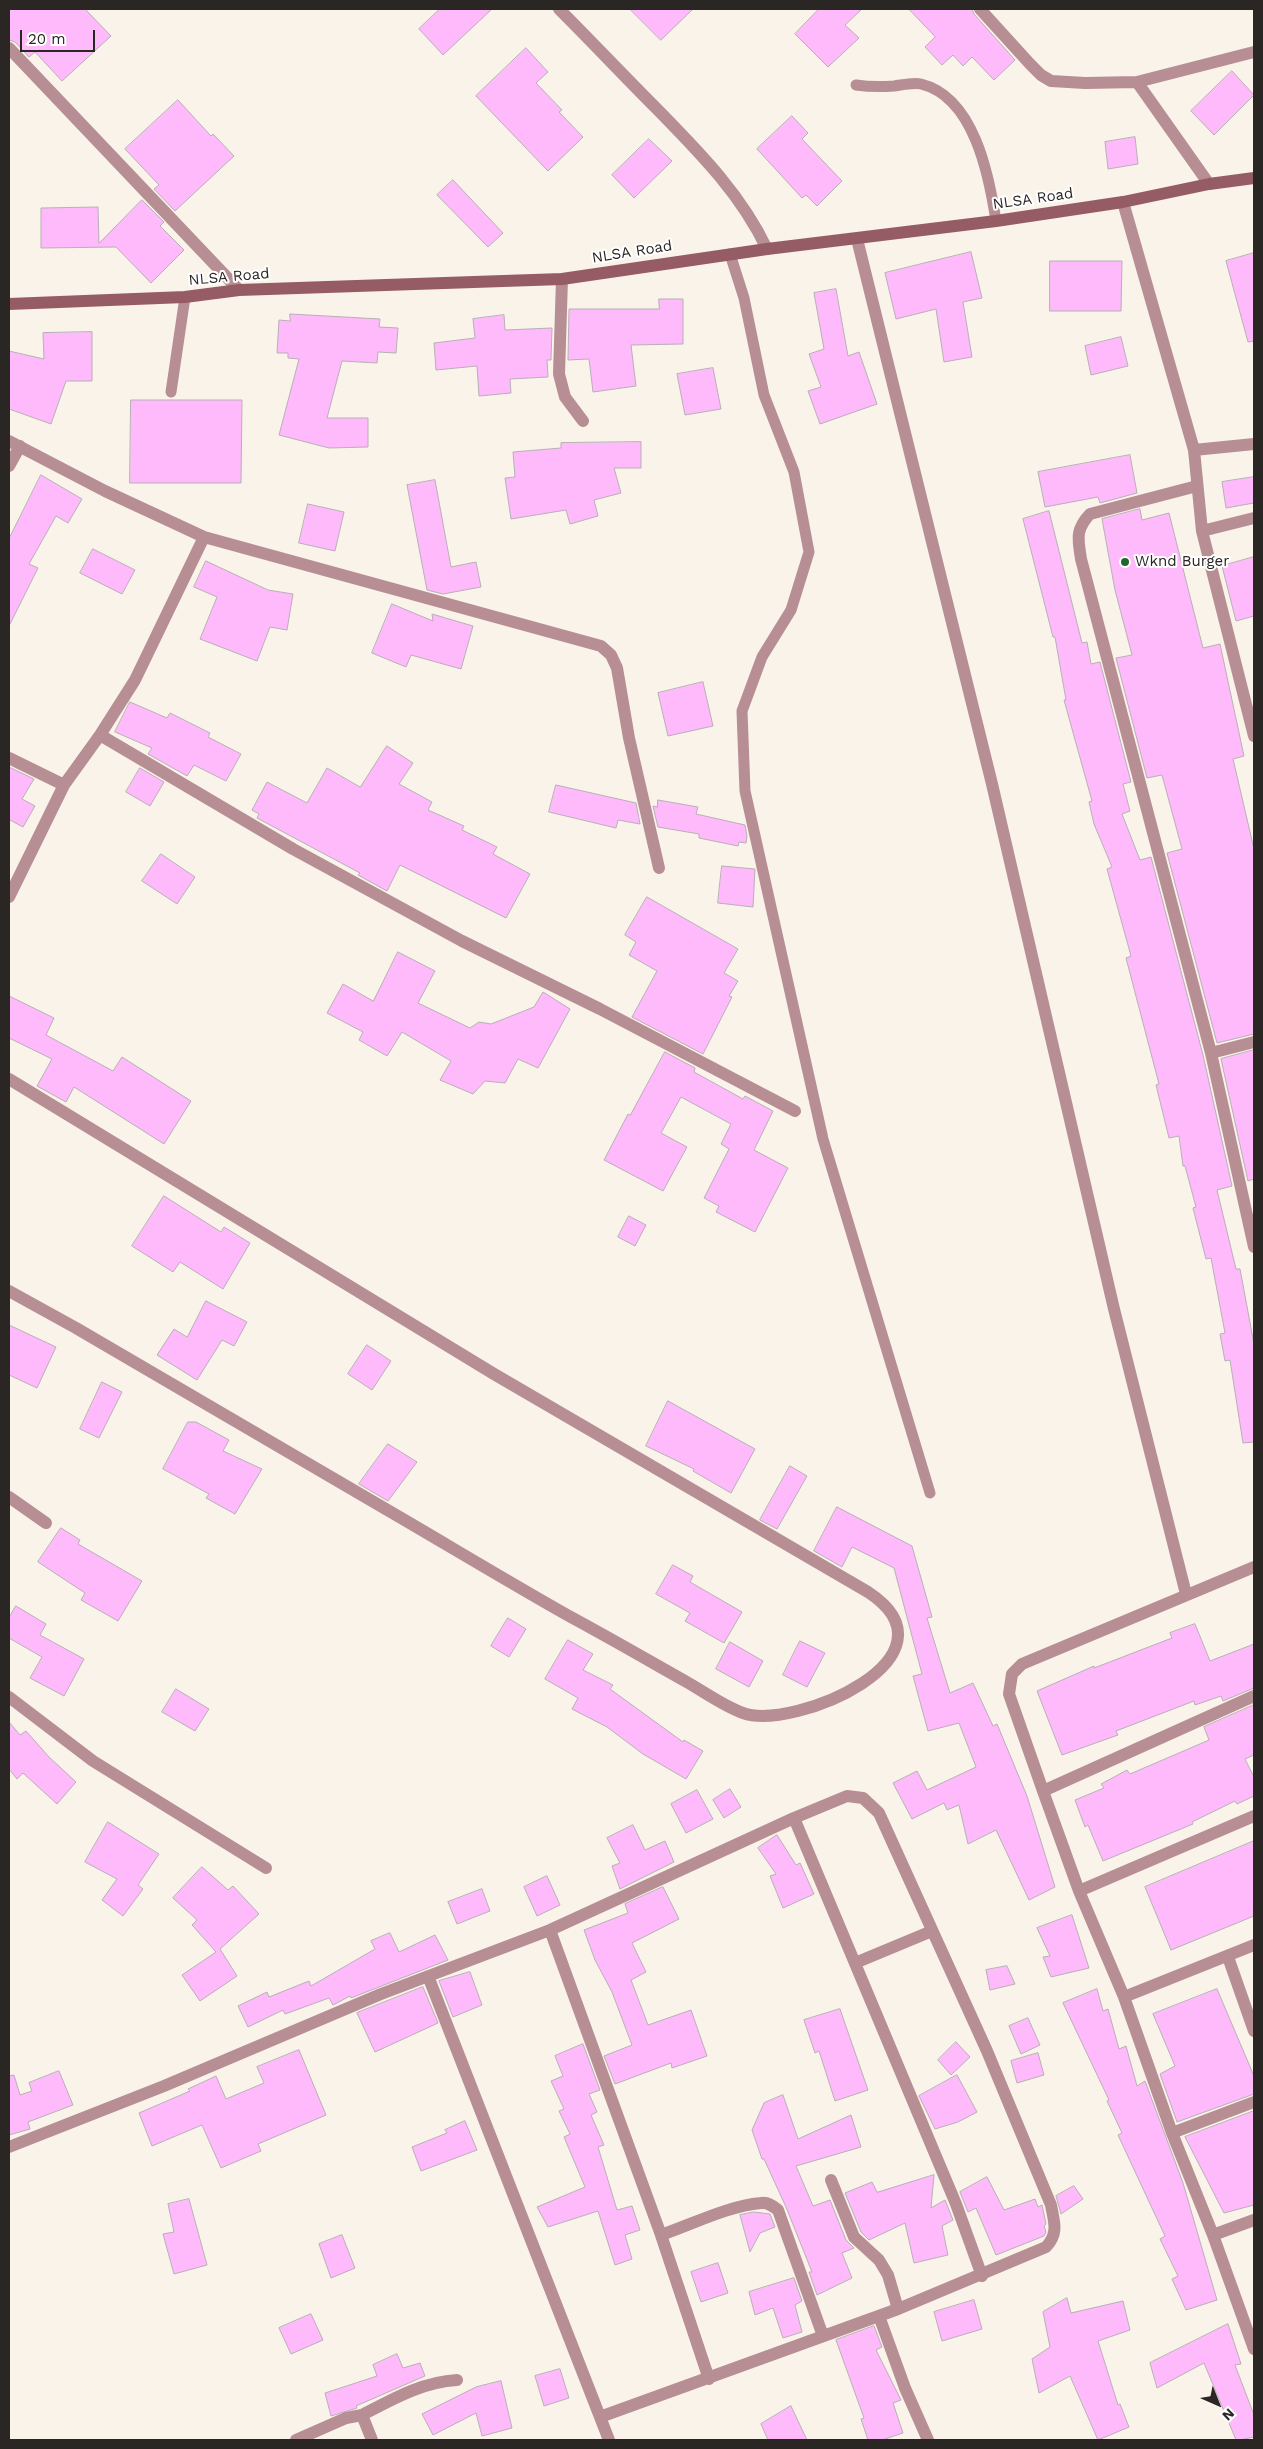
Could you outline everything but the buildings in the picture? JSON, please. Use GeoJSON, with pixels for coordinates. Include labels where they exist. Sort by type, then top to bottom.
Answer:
{"type":"FeatureCollection","features":[{"type":"Feature","properties":{"kind":"main road","name":"NLSA Road"},"geometry":{"type":"LineString","coordinates":[[9,304],[185,297],[239,290],[562,279],[767,249],[996,221],[1123,202],[1209,184],[1254,178]]}},
{"type":"Feature","properties":{"kind":"street"},"geometry":{"type":"LineString","coordinates":[[559,9],[687,140],[739,200],[754,222],[767,249]]}},
{"type":"Feature","properties":{"kind":"street"},"geometry":{"type":"LineString","coordinates":[[980,9],[1030,64],[1051,81],[1086,83],[1137,82],[1254,52]]}},
{"type":"Feature","properties":{"kind":"street"},"geometry":{"type":"LineString","coordinates":[[9,48],[239,290]]}},
{"type":"Feature","properties":{"kind":"street"},"geometry":{"type":"LineString","coordinates":[[1137,82],[1209,184]]}},
{"type":"Feature","properties":{"kind":"street"},"geometry":{"type":"LineString","coordinates":[[1123,202],[1194,450],[1202,531],[1254,736]]}},
{"type":"Feature","properties":{"kind":"street"},"geometry":{"type":"LineString","coordinates":[[857,239],[992,784],[1114,1309],[1186,1594]]}},
{"type":"Feature","properties":{"kind":"street"},"geometry":{"type":"LineString","coordinates":[[562,279],[559,374],[565,397],[582,421]]}},
{"type":"Feature","properties":{"kind":"street"},"geometry":{"type":"LineString","coordinates":[[9,466],[14,443],[105,491],[204,537],[601,646],[612,655],[617,668],[629,738],[659,868]]}},
{"type":"Feature","properties":{"kind":"street"},"geometry":{"type":"LineString","coordinates":[[1194,450],[1254,444]]}},
{"type":"Feature","properties":{"kind":"street"},"geometry":{"type":"LineString","coordinates":[[1197,486],[1090,514],[1080,524],[1078,536],[1081,560],[1211,1053],[1254,1247]]}},
{"type":"Feature","properties":{"kind":"street"},"geometry":{"type":"LineString","coordinates":[[1202,531],[1254,518]]}},
{"type":"Feature","properties":{"kind":"street"},"geometry":{"type":"LineString","coordinates":[[9,897],[64,785],[100,734],[134,680],[204,537]]}},
{"type":"Feature","properties":{"kind":"street"},"geometry":{"type":"LineString","coordinates":[[100,734],[293,850],[445,932],[600,1009],[795,1112]]}},
{"type":"Feature","properties":{"kind":"street"},"geometry":{"type":"LineString","coordinates":[[9,758],[64,785]]}},
{"type":"Feature","properties":{"kind":"street"},"geometry":{"type":"LineString","coordinates":[[1211,1053],[1254,1042]]}},
{"type":"Feature","properties":{"kind":"street"},"geometry":{"type":"LineString","coordinates":[[9,1079],[494,1374],[882,1601],[897,1623],[899,1636],[896,1651],[876,1675],[817,1704],[784,1713],[744,1713],[543,1601],[76,1328],[9,1291]]}},
{"type":"Feature","properties":{"kind":"street"},"geometry":{"type":"LineString","coordinates":[[9,1497],[46,1523]]}},
{"type":"Feature","properties":{"kind":"street"},"geometry":{"type":"LineString","coordinates":[[1253,2341],[1172,2133],[1124,1997],[1079,1891],[1008,1694],[1012,1674],[1022,1664],[1254,1567]]}},
{"type":"Feature","properties":{"kind":"street"},"geometry":{"type":"LineString","coordinates":[[1043,1791],[1254,1696]]}},
{"type":"Feature","properties":{"kind":"street"},"geometry":{"type":"LineString","coordinates":[[9,1698],[93,1761],[266,1868]]}},
{"type":"Feature","properties":{"kind":"street"},"geometry":{"type":"LineString","coordinates":[[9,2146],[164,2086],[428,1976],[550,1930],[794,1818],[847,1796],[863,1798],[879,1813],[987,2051],[1051,2205],[1056,2230],[1053,2240],[1046,2248],[898,2309],[600,2417]]}},
{"type":"Feature","properties":{"kind":"street"},"geometry":{"type":"LineString","coordinates":[[1079,1891],[1254,1816]]}},
{"type":"Feature","properties":{"kind":"street"},"geometry":{"type":"LineString","coordinates":[[794,1818],[956,2204],[982,2276]]}},
{"type":"Feature","properties":{"kind":"street"},"geometry":{"type":"LineString","coordinates":[[550,1930],[661,2235],[709,2378]]}},
{"type":"Feature","properties":{"kind":"street"},"geometry":{"type":"LineString","coordinates":[[854,1963],[932,1931]]}},
{"type":"Feature","properties":{"kind":"street"},"geometry":{"type":"LineString","coordinates":[[1124,1997],[1254,1945]]}},
{"type":"Feature","properties":{"kind":"street"},"geometry":{"type":"LineString","coordinates":[[1228,1957],[1254,2031]]}},
{"type":"Feature","properties":{"kind":"street"},"geometry":{"type":"LineString","coordinates":[[428,1976],[609,2440]]}},
{"type":"Feature","properties":{"kind":"street"},"geometry":{"type":"LineString","coordinates":[[1172,2133],[1254,2102]]}},
{"type":"Feature","properties":{"kind":"street"},"geometry":{"type":"LineString","coordinates":[[831,2180],[854,2237],[879,2260],[888,2275],[898,2309]]}},
{"type":"Feature","properties":{"kind":"street"},"geometry":{"type":"LineString","coordinates":[[661,2235],[728,2211],[762,2203],[771,2204],[778,2210],[823,2336]]}},
{"type":"Feature","properties":{"kind":"street"},"geometry":{"type":"LineString","coordinates":[[1213,2235],[1254,2220]]}},
{"type":"Feature","properties":{"kind":"street"},"geometry":{"type":"LineString","coordinates":[[879,2316],[905,2388],[928,2440]]}},
{"type":"Feature","properties":{"kind":"street"},"geometry":{"type":"LineString","coordinates":[[296,2440],[346,2418],[362,2415],[402,2394],[439,2381],[457,2380]]}},
{"type":"Feature","properties":{"kind":"street"},"geometry":{"type":"LineString","coordinates":[[362,2415],[372,2440]]}},
{"type":"Feature","properties":{"kind":"lane"},"geometry":{"type":"LineString","coordinates":[[856,85],[876,87],[919,84],[936,90],[952,102],[968,123],[990,181],[996,221]]}},
{"type":"Feature","properties":{"kind":"lane"},"geometry":{"type":"LineString","coordinates":[[730,254],[744,298],[764,396],[794,472],[808,552],[791,610],[762,657],[742,711],[745,791],[823,1139],[930,1493]]}},
{"type":"Feature","properties":{"kind":"lane"},"geometry":{"type":"LineString","coordinates":[[171,392],[185,297]]}},
{"type":"Feature","properties":{"kind":"place","name":"Wknd Burger"},"geometry":{"type":"Point","coordinates":[1125,562]}}]}
